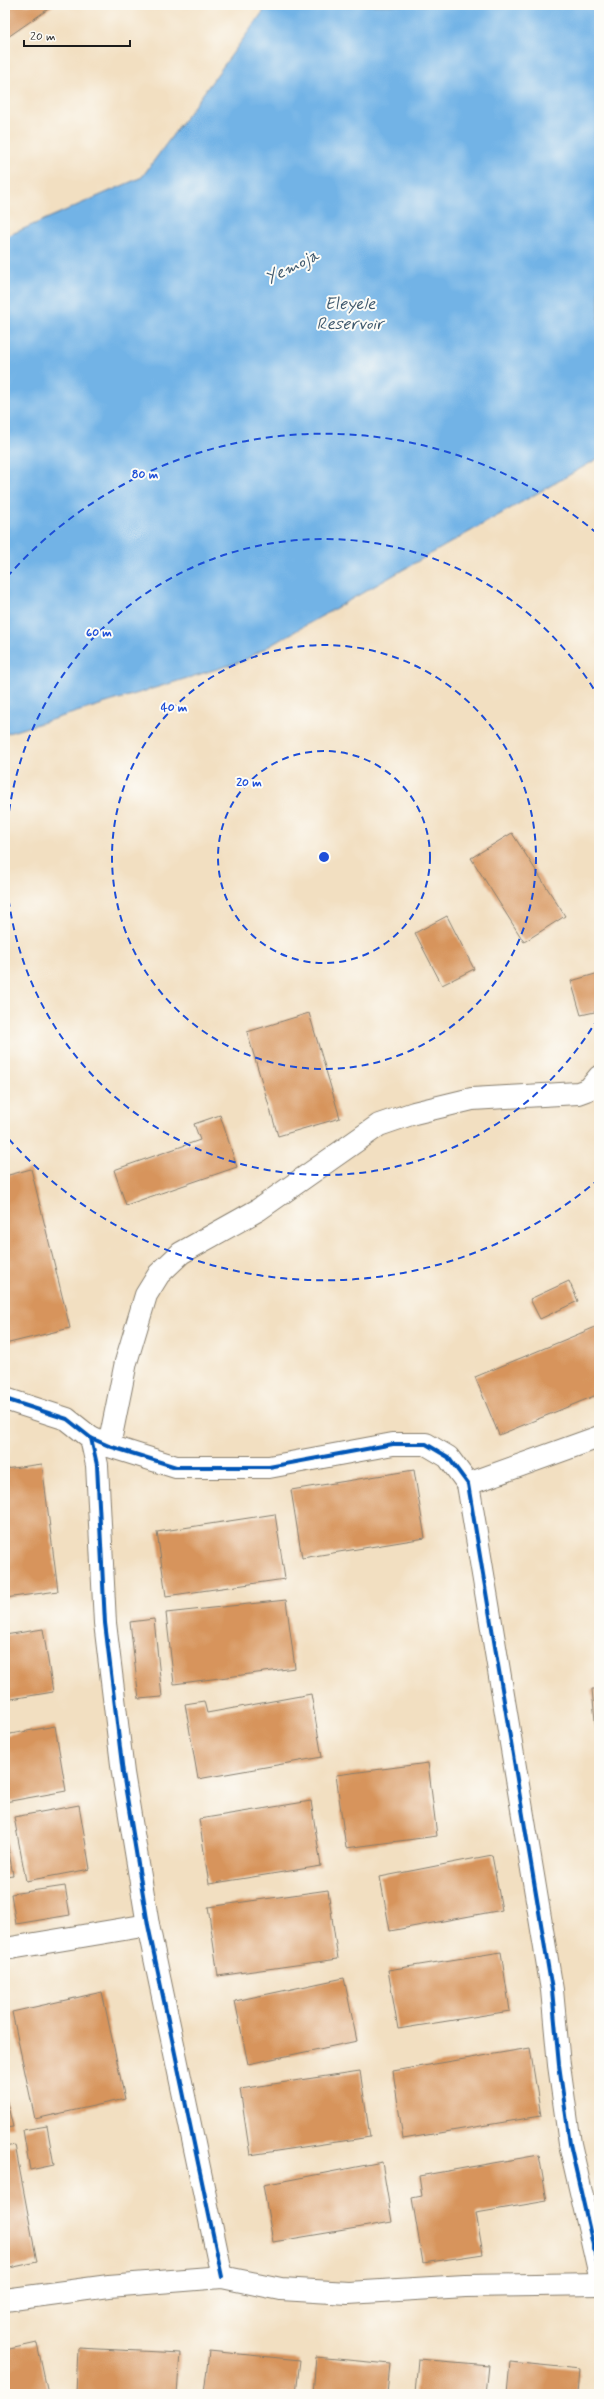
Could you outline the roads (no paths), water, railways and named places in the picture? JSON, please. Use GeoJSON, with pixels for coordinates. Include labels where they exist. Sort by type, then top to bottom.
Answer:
{"type":"FeatureCollection","features":[{"type":"Feature","properties":{"kind":"street"},"geometry":{"type":"LineString","coordinates":[[222,2277],[148,1926],[123,1773],[105,1624],[97,1465],[100,1442],[146,1295],[159,1274],[180,1253],[258,1210],[379,1125],[414,1113],[472,1099],[578,1093],[590,1089],[599,1077]]}},
{"type":"Feature","properties":{"kind":"street"},"geometry":{"type":"LineString","coordinates":[[5,1398],[68,1419],[100,1442],[176,1466],[269,1466],[393,1444],[426,1444],[448,1457],[468,1484],[552,1990],[559,2065],[570,2144],[599,2271]]}},
{"type":"Feature","properties":{"kind":"street"},"geometry":{"type":"LineString","coordinates":[[468,1484],[599,1437]]}},
{"type":"Feature","properties":{"kind":"street"},"geometry":{"type":"LineString","coordinates":[[5,1950],[148,1926]]}},
{"type":"Feature","properties":{"kind":"street"},"geometry":{"type":"LineString","coordinates":[[5,2300],[110,2286],[222,2277],[281,2289],[348,2293],[465,2286],[599,2284]]}},
{"type":"Feature","properties":{"kind":"water","name":"Eleyele Reservoir"},"geometry":{"type":"Polygon","coordinates":[[[268,5],[599,5],[599,458],[243,661],[5,734],[5,237],[142,177],[268,5]]]}},
{"type":"Feature","properties":{"kind":"water label","name":"Yemoja"},"geometry":{"type":"Point","coordinates":[292,267]}}]}
